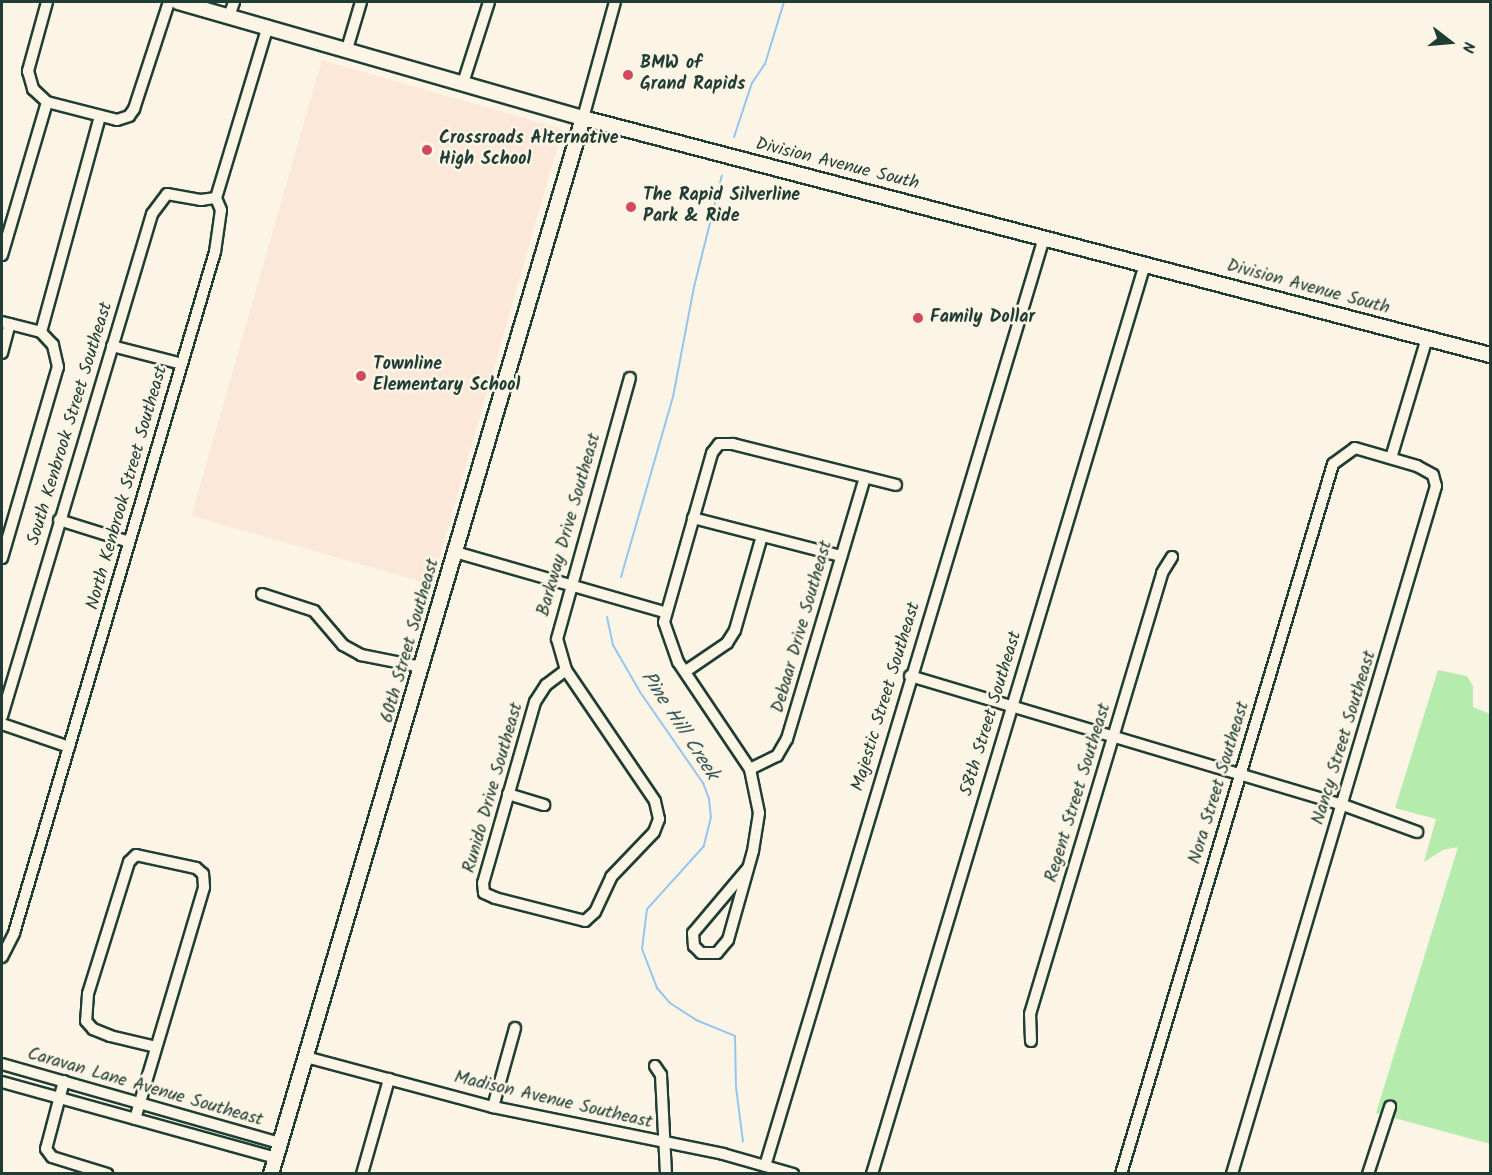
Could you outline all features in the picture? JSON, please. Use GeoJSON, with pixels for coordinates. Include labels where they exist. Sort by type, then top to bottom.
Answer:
{"type":"FeatureCollection","features":[{"type":"Feature","properties":{"kind":"main road","name":"Division Avenue South"},"geometry":{"type":"LineString","coordinates":[[178,2],[583,118],[1491,355]]}},
{"type":"Feature","properties":{"kind":"main road","name":"60th Street Southeast"},"geometry":{"type":"LineString","coordinates":[[272,1173],[583,118]]}},
{"type":"Feature","properties":{"kind":"street"},"geometry":{"type":"LineString","coordinates":[[47,2],[28,71],[33,89],[47,102],[117,120],[129,116],[134,109],[169,2]]}},
{"type":"Feature","properties":{"kind":"street"},"geometry":{"type":"LineString","coordinates":[[229,16],[234,2]]}},
{"type":"Feature","properties":{"kind":"street"},"geometry":{"type":"LineString","coordinates":[[347,49],[361,2]]}},
{"type":"Feature","properties":{"kind":"street"},"geometry":{"type":"LineString","coordinates":[[463,82],[489,2]]}},
{"type":"Feature","properties":{"kind":"street"},"geometry":{"type":"LineString","coordinates":[[583,118],[615,2]]}},
{"type":"Feature","properties":{"kind":"street","name":"North Kenbrook Street Southeast"},"geometry":{"type":"LineString","coordinates":[[2,957],[14,933],[182,364],[220,228],[221,210],[216,198],[268,26]]}},
{"type":"Feature","properties":{"kind":"street"},"geometry":{"type":"LineString","coordinates":[[2,255],[47,102]]}},
{"type":"Feature","properties":{"kind":"street"},"geometry":{"type":"LineString","coordinates":[[41,332],[100,117]]}},
{"type":"Feature","properties":{"kind":"street","name":"South Kenbrook Street Southeast"},"geometry":{"type":"LineString","coordinates":[[2,716],[59,519],[157,202],[167,194],[201,200],[216,198]]}},
{"type":"Feature","properties":{"kind":"street","name":"Majestic Street Southeast"},"geometry":{"type":"LineString","coordinates":[[765,1166],[910,676],[1044,238]]}},
{"type":"Feature","properties":{"kind":"street","name":"58th Street Southeast"},"geometry":{"type":"LineString","coordinates":[[872,1173],[1144,264]]}},
{"type":"Feature","properties":{"kind":"street"},"geometry":{"type":"LineString","coordinates":[[2,353],[6,323],[41,332],[53,345],[58,367],[2,558]]}},
{"type":"Feature","properties":{"kind":"street"},"geometry":{"type":"LineString","coordinates":[[1391,458],[1428,338]]}},
{"type":"Feature","properties":{"kind":"street"},"geometry":{"type":"LineString","coordinates":[[112,346],[182,364]]}},
{"type":"Feature","properties":{"kind":"street","name":"Barkway Drive Southeast"},"geometry":{"type":"LineString","coordinates":[[484,893],[566,919],[585,921],[590,918],[610,877],[654,832],[659,819],[655,801],[566,670],[557,639],[569,586],[630,378]]}},
{"type":"Feature","properties":{"kind":"street"},"geometry":{"type":"LineString","coordinates":[[748,868],[693,933],[694,946],[701,953],[717,953],[728,940],[748,868],[759,813],[750,769],[672,647],[664,612],[712,453],[719,444],[733,444],[896,484]]}},
{"type":"Feature","properties":{"kind":"street","name":"Nora Street Southeast"},"geometry":{"type":"LineString","coordinates":[[1121,1173],[1333,465],[1355,448],[1391,458]]}},
{"type":"Feature","properties":{"kind":"street","name":"Nancy Street Southeast"},"geometry":{"type":"LineString","coordinates":[[1232,1173],[1436,486],[1433,475],[1391,458]]}},
{"type":"Feature","properties":{"kind":"street","name":"Debaar Drive Southeast"},"geometry":{"type":"LineString","coordinates":[[750,769],[777,756],[787,739],[865,477]]}},
{"type":"Feature","properties":{"kind":"street"},"geometry":{"type":"LineString","coordinates":[[693,518],[841,556]]}},
{"type":"Feature","properties":{"kind":"street"},"geometry":{"type":"LineString","coordinates":[[59,519],[129,543]]}},
{"type":"Feature","properties":{"kind":"street"},"geometry":{"type":"LineString","coordinates":[[686,671],[727,644],[735,630],[762,536]]}},
{"type":"Feature","properties":{"kind":"street"},"geometry":{"type":"LineString","coordinates":[[455,552],[664,612]]}},
{"type":"Feature","properties":{"kind":"street","name":"Regent Street Southeast"},"geometry":{"type":"LineString","coordinates":[[1031,1041],[1030,1014],[1161,573],[1172,557]]}},
{"type":"Feature","properties":{"kind":"street"},"geometry":{"type":"LineString","coordinates":[[262,594],[314,611],[343,645],[361,655],[421,667]]}},
{"type":"Feature","properties":{"kind":"street","name":"Runido Drive Southeast"},"geometry":{"type":"LineString","coordinates":[[484,893],[483,883],[535,702],[546,685],[566,670]]}},
{"type":"Feature","properties":{"kind":"street"},"geometry":{"type":"LineString","coordinates":[[910,676],[1343,805],[1417,832]]}},
{"type":"Feature","properties":{"kind":"street"},"geometry":{"type":"LineString","coordinates":[[2,724],[69,747]]}},
{"type":"Feature","properties":{"kind":"street"},"geometry":{"type":"LineString","coordinates":[[508,795],[544,805]]}},
{"type":"Feature","properties":{"kind":"street"},"geometry":{"type":"LineString","coordinates":[[135,1119],[204,887],[203,874],[186,865],[136,855],[129,862],[92,983],[86,1021],[93,1029],[110,1036],[156,1047]]}},
{"type":"Feature","properties":{"kind":"street"},"geometry":{"type":"LineString","coordinates":[[493,1107],[515,1028]]}},
{"type":"Feature","properties":{"kind":"street","name":"Madison Avenue Southeast"},"geometry":{"type":"LineString","coordinates":[[306,1057],[493,1107],[662,1142],[792,1173]]}},
{"type":"Feature","properties":{"kind":"street","name":"Caravan Lane Avenue Southeast"},"geometry":{"type":"LineString","coordinates":[[2,1064],[280,1143]]}},
{"type":"Feature","properties":{"kind":"street"},"geometry":{"type":"LineString","coordinates":[[655,1066],[661,1075],[662,1142],[666,1173]]}},
{"type":"Feature","properties":{"kind":"street"},"geometry":{"type":"LineString","coordinates":[[362,1173],[389,1079]]}},
{"type":"Feature","properties":{"kind":"street"},"geometry":{"type":"LineString","coordinates":[[64,1081],[48,1135],[49,1154],[107,1173]]}},
{"type":"Feature","properties":{"kind":"street","name":"Caravan Lane Avenue Southeast"},"geometry":{"type":"LineString","coordinates":[[2,1082],[276,1158]]}},
{"type":"Feature","properties":{"kind":"street"},"geometry":{"type":"LineString","coordinates":[[1368,1173],[1390,1107]]}},
{"type":"Feature","properties":{"kind":"shaded area","name":"Townline Elementary School"},"geometry":{"type":"Polygon","coordinates":[[[322,60],[562,129],[432,585],[191,516],[322,60]]]}},
{"type":"Feature","properties":{"kind":"green space"},"geometry":{"type":"Polygon","coordinates":[[[1438,670],[1467,676],[1473,686],[1473,707],[1490,714],[1490,1144],[1376,1113],[1458,847],[1443,850],[1424,862],[1436,819],[1395,808],[1438,670]]]}},
{"type":"Feature","properties":{"kind":"waterway","name":"Pine Hill Creek"},"geometry":{"type":"LineString","coordinates":[[734,137],[752,83],[765,64],[784,2]]}},
{"type":"Feature","properties":{"kind":"waterway","name":"Pine Hill Creek"},"geometry":{"type":"LineString","coordinates":[[621,577],[673,397],[694,287],[722,175]]}},
{"type":"Feature","properties":{"kind":"waterway","name":"Pine Hill Creek"},"geometry":{"type":"LineString","coordinates":[[607,617],[613,645],[640,692],[703,783],[709,799],[711,817],[704,846],[647,909],[642,949],[657,988],[670,1003],[696,1020],[735,1036],[736,1087],[743,1142]]}},
{"type":"Feature","properties":{"kind":"place","name":"BMW of Grand Rapids"},"geometry":{"type":"Point","coordinates":[628,75]}},
{"type":"Feature","properties":{"kind":"place","name":"Crossroads Alternative High School"},"geometry":{"type":"Point","coordinates":[427,150]}},
{"type":"Feature","properties":{"kind":"place","name":"The Rapid Silverline Park & Ride"},"geometry":{"type":"Point","coordinates":[631,207]}},
{"type":"Feature","properties":{"kind":"place","name":"Family Dollar"},"geometry":{"type":"Point","coordinates":[918,318]}},
{"type":"Feature","properties":{"kind":"place","name":"Townline Elementary School"},"geometry":{"type":"Point","coordinates":[361,376]}}]}
